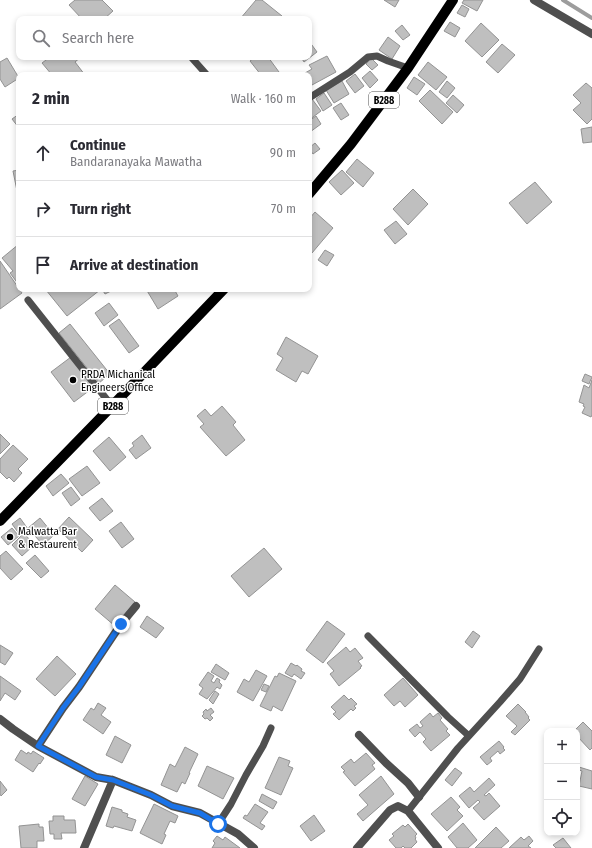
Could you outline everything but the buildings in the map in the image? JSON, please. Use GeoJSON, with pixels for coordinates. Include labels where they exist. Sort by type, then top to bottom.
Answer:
{"type":"FeatureCollection","features":[{"type":"Feature","properties":{"kind":"main road","name":"B288"},"geometry":{"type":"LineString","coordinates":[[312,190],[351,144],[408,68],[452,0]]}},
{"type":"Feature","properties":{"kind":"main road","name":"B288"},"geometry":{"type":"LineString","coordinates":[[0,521],[221,292]]}},
{"type":"Feature","properties":{"kind":"street"},"geometry":{"type":"LineString","coordinates":[[534,0],[592,34]]}},
{"type":"Feature","properties":{"kind":"street"},"geometry":{"type":"LineString","coordinates":[[38,746],[121,624],[136,606]]}},
{"type":"Feature","properties":{"kind":"street"},"geometry":{"type":"LineString","coordinates":[[0,719],[38,746],[96,777],[113,780],[151,795],[172,806],[200,813],[238,834],[251,847]]}},
{"type":"Feature","properties":{"kind":"street"},"geometry":{"type":"LineString","coordinates":[[359,735],[408,783],[419,797]]}},
{"type":"Feature","properties":{"kind":"street"},"geometry":{"type":"LineString","coordinates":[[84,848],[113,780]]}},
{"type":"Feature","properties":{"kind":"street"},"geometry":{"type":"LineString","coordinates":[[357,848],[390,810],[398,806],[408,811],[438,848]]}},
{"type":"Feature","properties":{"kind":"lane"},"geometry":{"type":"LineString","coordinates":[[312,96],[350,72],[368,57],[377,56],[388,62],[408,68]]}},
{"type":"Feature","properties":{"kind":"lane"},"geometry":{"type":"LineString","coordinates":[[194,60],[204,72]]}},
{"type":"Feature","properties":{"kind":"lane"},"geometry":{"type":"LineString","coordinates":[[28,300],[112,406]]}},
{"type":"Feature","properties":{"kind":"lane"},"geometry":{"type":"LineString","coordinates":[[368,636],[469,736]]}},
{"type":"Feature","properties":{"kind":"lane"},"geometry":{"type":"LineString","coordinates":[[408,811],[458,748],[520,679],[539,649]]}},
{"type":"Feature","properties":{"kind":"lane"},"geometry":{"type":"LineString","coordinates":[[218,824],[231,804],[263,746],[271,728]]}},
{"type":"Feature","properties":{"kind":"waterway"},"geometry":{"type":"LineString","coordinates":[[563,0],[592,18]]}},
{"type":"Feature","properties":{"kind":"place","name":"PRDA Michanical Engineers Office"},"geometry":{"type":"Point","coordinates":[73,380]}},
{"type":"Feature","properties":{"kind":"place","name":"Malwatta Bar & Restaurent"},"geometry":{"type":"Point","coordinates":[10,537]}},
{"type":"Feature","properties":{"kind":"route"},"geometry":{"type":"LineString","coordinates":[[121,624],[38,746],[96,777],[113,780],[151,795],[172,806],[200,813],[218,824]]}}]}
